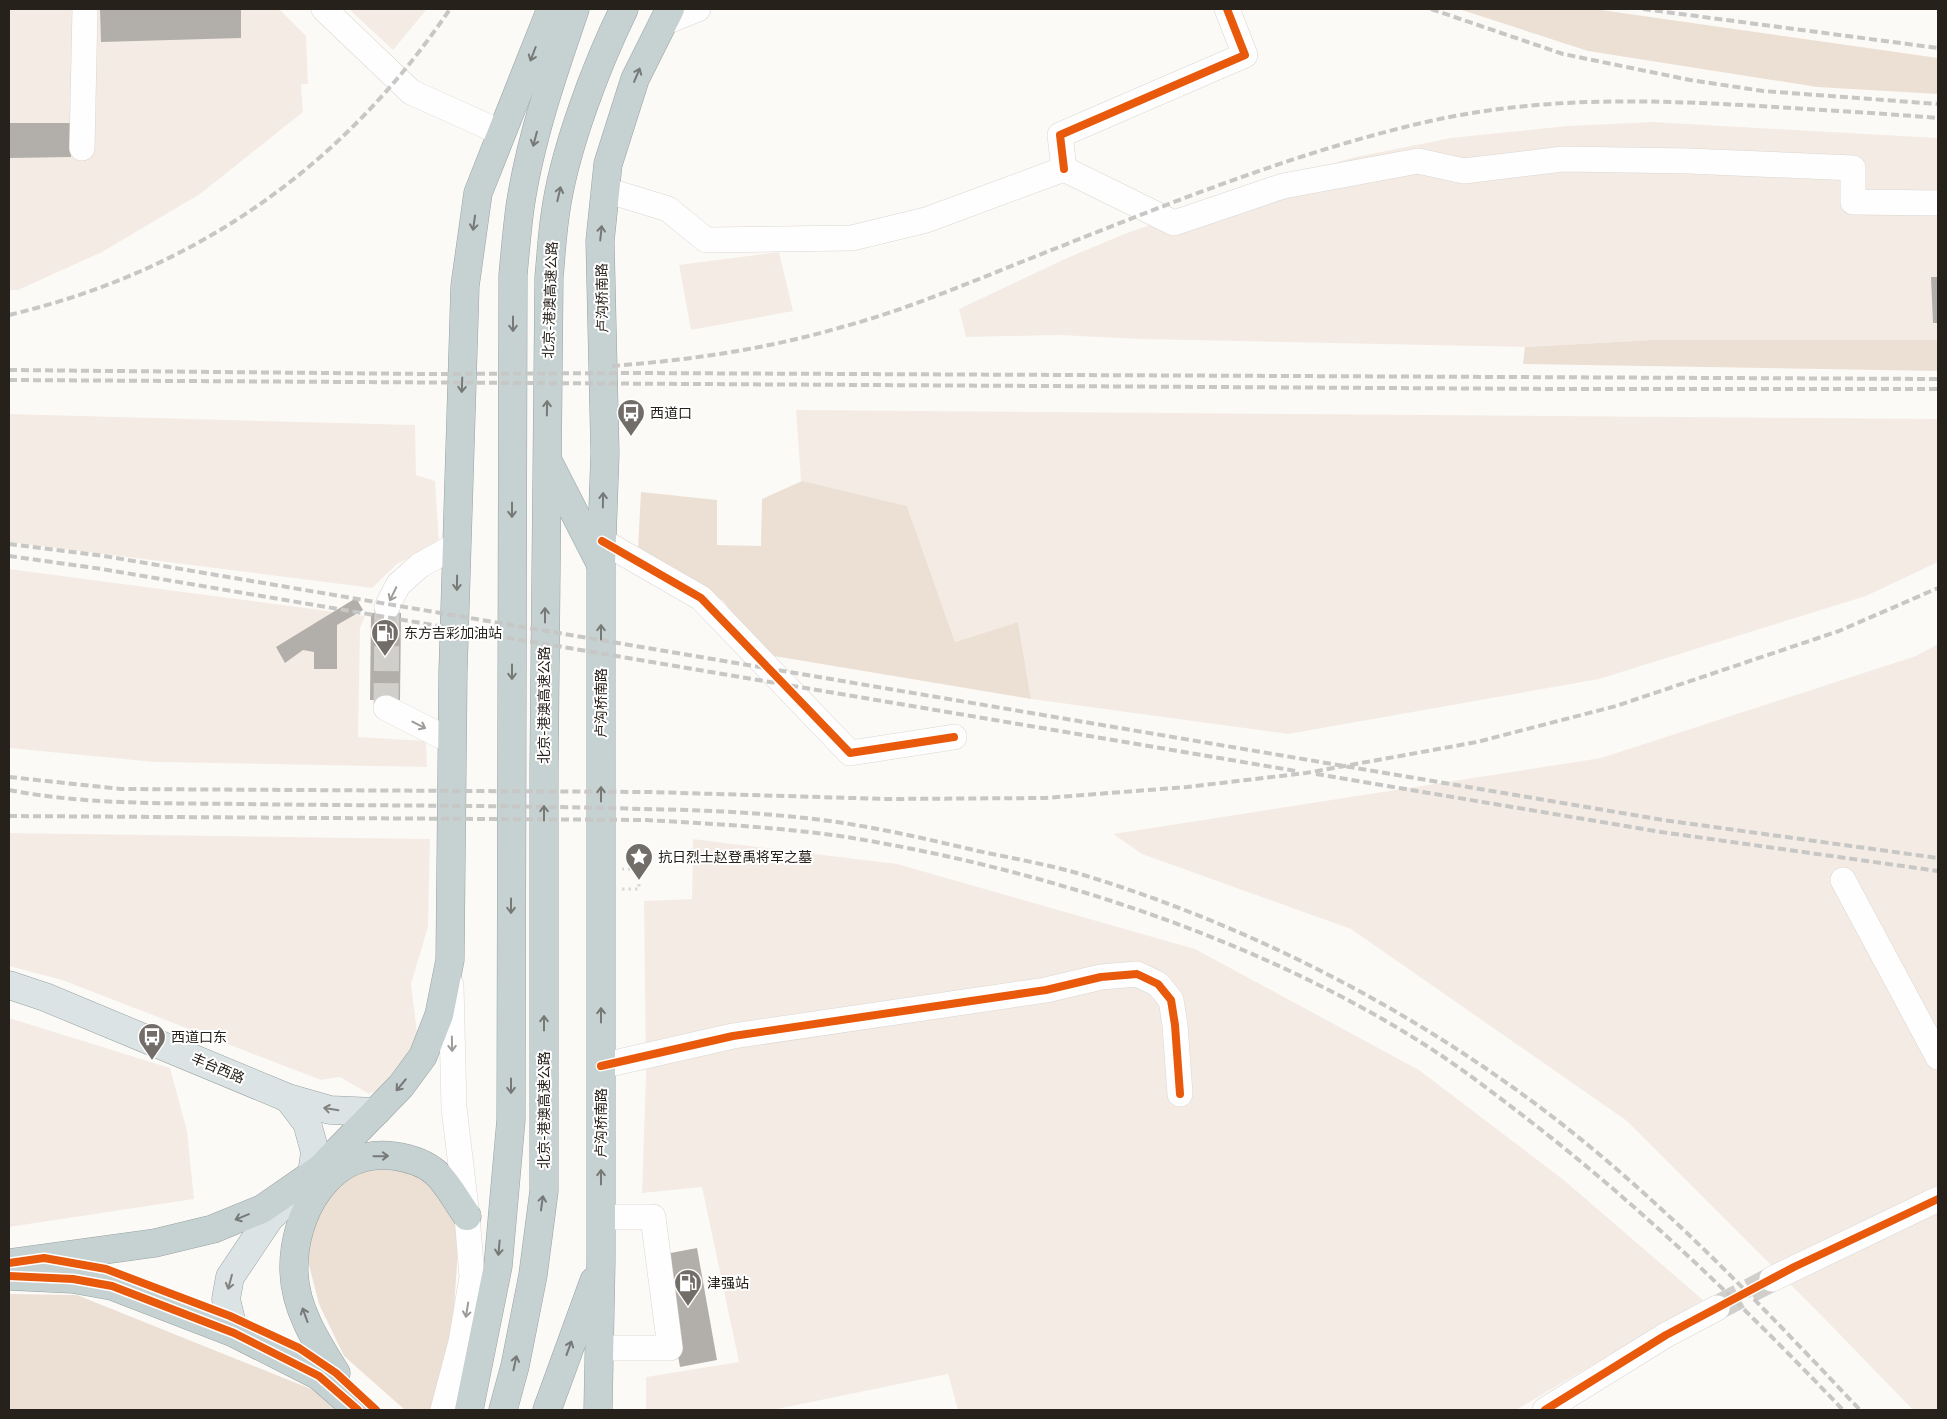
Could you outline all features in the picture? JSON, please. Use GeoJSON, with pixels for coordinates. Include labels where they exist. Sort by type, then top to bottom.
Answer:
{"type":"FeatureCollection","features":[{"type":"Feature","properties":{"kind":"highway"},"geometry":{"type":"LineString","coordinates":[[9,1263],[155,1243],[213,1229],[262,1209],[312,1174],[401,1086],[424,1056],[439,1015],[450,960],[453,738],[465,286],[478,193],[551,9]]}},
{"type":"Feature","properties":{"kind":"highway"},"geometry":{"type":"LineString","coordinates":[[469,1410],[498,1266],[511,1120],[513,276],[520,206],[532,150],[554,68],[575,9]]}},
{"type":"Feature","properties":{"kind":"highway","name":"北京-港澳高速公路"},"geometry":{"type":"LineString","coordinates":[[504,1410],[515,1366],[533,1275],[544,1191],[546,457],[549,277],[555,214],[568,157],[594,77],[624,9]]}},
{"type":"Feature","properties":{"kind":"highway","name":"卢沟桥南路"},"geometry":{"type":"LineString","coordinates":[[598,1410],[601,1261],[602,554],[605,453],[600,241],[608,164],[634,79],[665,16]]}},
{"type":"Feature","properties":{"kind":"highway"},"geometry":{"type":"LineString","coordinates":[[478,193],[554,68]]}},
{"type":"Feature","properties":{"kind":"highway"},"geometry":{"type":"LineString","coordinates":[[546,457],[602,554]]}},
{"type":"Feature","properties":{"kind":"highway"},"geometry":{"type":"LineString","coordinates":[[336,1373],[312,1336],[294,1274],[296,1240],[304,1212],[316,1191],[336,1172],[362,1157],[382,1155],[412,1159],[435,1172],[467,1216]]}},
{"type":"Feature","properties":{"kind":"highway"},"geometry":{"type":"LineString","coordinates":[[44,1258],[106,1269],[232,1324],[319,1376],[358,1410]]}},
{"type":"Feature","properties":{"kind":"highway"},"geometry":{"type":"LineString","coordinates":[[547,1410],[601,1261]]}},
{"type":"Feature","properties":{"kind":"highway"},"geometry":{"type":"LineString","coordinates":[[9,1276],[73,1279],[112,1286],[232,1324],[299,1348],[336,1373],[376,1410]]}},
{"type":"Feature","properties":{"kind":"main road","name":"丰台西路"},"geometry":{"type":"LineString","coordinates":[[9,985],[45,997],[288,1098],[330,1110],[376,1112]]}},
{"type":"Feature","properties":{"kind":"main road"},"geometry":{"type":"LineString","coordinates":[[232,1324],[226,1299],[230,1277],[269,1219],[312,1174],[315,1152],[307,1123],[288,1098]]}},
{"type":"Feature","properties":{"kind":"street"},"geometry":{"type":"LineString","coordinates":[[82,148],[85,9]]}},
{"type":"Feature","properties":{"kind":"street"},"geometry":{"type":"LineString","coordinates":[[324,9],[411,92],[502,133]]}},
{"type":"Feature","properties":{"kind":"street"},"geometry":{"type":"LineString","coordinates":[[665,16],[698,9]]}},
{"type":"Feature","properties":{"kind":"street"},"geometry":{"type":"LineString","coordinates":[[1064,169],[1060,135],[1245,55],[1227,9]]}},
{"type":"Feature","properties":{"kind":"street"},"geometry":{"type":"LineString","coordinates":[[606,190],[668,209],[706,240],[852,238],[926,220],[1064,169],[1174,223],[1283,186],[1418,161],[1464,171],[1563,159],[1689,161],[1853,168],[1854,202],[1938,203]]}},
{"type":"Feature","properties":{"kind":"street"},"geometry":{"type":"LineString","coordinates":[[387,607],[398,585],[419,566],[458,544]]}},
{"type":"Feature","properties":{"kind":"street"},"geometry":{"type":"LineString","coordinates":[[602,554],[701,598],[850,753],[954,737]]}},
{"type":"Feature","properties":{"kind":"street"},"geometry":{"type":"LineString","coordinates":[[386,708],[440,736],[453,738]]}},
{"type":"Feature","properties":{"kind":"street"},"geometry":{"type":"LineString","coordinates":[[1844,880],[1938,1057]]}},
{"type":"Feature","properties":{"kind":"street"},"geometry":{"type":"LineString","coordinates":[[443,1410],[461,1342],[472,1277],[454,1108],[450,960]]}},
{"type":"Feature","properties":{"kind":"street"},"geometry":{"type":"LineString","coordinates":[[601,1066],[733,1036],[1046,990],[1101,977],[1137,974],[1158,984],[1171,1000],[1176,1025],[1180,1094]]}},
{"type":"Feature","properties":{"kind":"street"},"geometry":{"type":"LineString","coordinates":[[1772,1279],[1933,1202]]}},
{"type":"Feature","properties":{"kind":"street"},"geometry":{"type":"LineString","coordinates":[[599,1348],[670,1348],[653,1217],[601,1217]]}},
{"type":"Feature","properties":{"kind":"street"},"geometry":{"type":"LineString","coordinates":[[1545,1410],[1666,1334],[1717,1308]]}},
{"type":"Feature","properties":{"kind":"path"},"geometry":{"type":"LineString","coordinates":[[622,869],[639,870],[639,889],[622,889]]}},
{"type":"Feature","properties":{"kind":"shaded area"},"geometry":{"type":"Polygon","coordinates":[[[9,9],[279,9],[306,36],[308,84],[301,84],[303,112],[200,194],[102,252],[18,290],[9,290],[9,9]]]}},
{"type":"Feature","properties":{"kind":"shaded area"},"geometry":{"type":"Polygon","coordinates":[[[349,9],[427,9],[393,50],[349,9]]]}},
{"type":"Feature","properties":{"kind":"shaded area"},"geometry":{"type":"Polygon","coordinates":[[[1459,9],[1594,9],[1938,58],[1938,94],[1817,87],[1588,51],[1459,9]]]}},
{"type":"Feature","properties":{"kind":"shaded area"},"geometry":{"type":"Polygon","coordinates":[[[1653,122],[1938,138],[1938,340],[1652,340],[1525,347],[1141,339],[1058,335],[966,337],[959,309],[1067,258],[1127,233],[1351,158],[1451,138],[1567,126],[1653,122]]]}},
{"type":"Feature","properties":{"kind":"shaded area"},"geometry":{"type":"Polygon","coordinates":[[[779,252],[793,311],[691,330],[679,265],[779,252]]]}},
{"type":"Feature","properties":{"kind":"shaded area"},"geometry":{"type":"Polygon","coordinates":[[[1652,340],[1938,340],[1938,371],[1523,364],[1525,347],[1652,340]]]}},
{"type":"Feature","properties":{"kind":"shaded area"},"geometry":{"type":"Polygon","coordinates":[[[796,410],[1938,419],[1938,562],[1866,596],[1599,679],[1288,734],[1031,699],[1018,622],[955,642],[907,506],[801,481],[796,410]]]}},
{"type":"Feature","properties":{"kind":"shaded area"},"geometry":{"type":"Polygon","coordinates":[[[9,414],[415,425],[416,475],[435,481],[439,543],[397,564],[372,588],[9,542],[9,414]]]}},
{"type":"Feature","properties":{"kind":"shaded area"},"geometry":{"type":"Polygon","coordinates":[[[802,481],[907,506],[955,642],[1018,622],[1031,699],[768,655],[723,601],[638,548],[641,492],[717,500],[717,545],[761,546],[762,499],[802,481]]]}},
{"type":"Feature","properties":{"kind":"shaded area"},"geometry":{"type":"Polygon","coordinates":[[[9,569],[365,616],[360,628],[358,737],[426,741],[427,767],[155,762],[9,748],[9,569]]]}},
{"type":"Feature","properties":{"kind":"shaded area"},"geometry":{"type":"Polygon","coordinates":[[[1938,644],[1938,1410],[1913,1410],[1627,1121],[1351,929],[1142,854],[1113,834],[1601,758],[1916,656],[1938,644]]]}},
{"type":"Feature","properties":{"kind":"shaded area"},"geometry":{"type":"Polygon","coordinates":[[[9,833],[430,839],[428,927],[411,984],[417,1033],[408,1063],[387,1086],[369,1094],[340,1077],[321,1080],[62,980],[9,966],[9,833]]]}},
{"type":"Feature","properties":{"kind":"shaded area"},"geometry":{"type":"Polygon","coordinates":[[[693,839],[897,864],[1195,949],[1419,1070],[1565,1181],[1703,1300],[1516,1410],[958,1410],[948,1374],[772,1410],[646,1410],[646,1377],[739,1362],[702,1187],[642,1193],[646,1074],[644,901],[692,899],[693,839]]]}},
{"type":"Feature","properties":{"kind":"shaded area"},"geometry":{"type":"Polygon","coordinates":[[[9,1018],[170,1068],[187,1131],[194,1199],[9,1227],[9,1018]]]}},
{"type":"Feature","properties":{"kind":"shaded area"},"geometry":{"type":"Polygon","coordinates":[[[375,1161],[428,1174],[460,1220],[447,1410],[405,1410],[344,1356],[319,1304],[308,1261],[312,1220],[338,1180],[375,1161]]]}},
{"type":"Feature","properties":{"kind":"shaded area"},"geometry":{"type":"Polygon","coordinates":[[[9,1294],[77,1295],[321,1393],[338,1410],[9,1410],[9,1294]]]}},
{"type":"Feature","properties":{"kind":"building"},"geometry":{"type":"Polygon","coordinates":[[[100,9],[241,9],[241,38],[101,42],[100,9]]]}},
{"type":"Feature","properties":{"kind":"building"},"geometry":{"type":"Polygon","coordinates":[[[9,123],[71,123],[71,157],[9,158],[9,123]]]}},
{"type":"Feature","properties":{"kind":"building"},"geometry":{"type":"Polygon","coordinates":[[[1931,277],[1938,277],[1938,323],[1933,323],[1931,277]]]}},
{"type":"Feature","properties":{"kind":"building"},"geometry":{"type":"Polygon","coordinates":[[[356,598],[363,610],[337,625],[337,669],[314,669],[314,652],[303,650],[285,663],[276,647],[356,598]]]}},
{"type":"Feature","properties":{"kind":"building","name":"东方吉彩加油站"},"geometry":{"type":"Polygon","coordinates":[[[371,613],[401,613],[400,700],[370,700],[371,613]]]}},
{"type":"Feature","properties":{"kind":"building","name":"津强站"},"geometry":{"type":"Polygon","coordinates":[[[697,1248],[717,1360],[680,1367],[660,1255],[697,1248]]]}},
{"type":"Feature","properties":{"kind":"tunnel"},"geometry":{"type":"LineString","coordinates":[[386,708],[387,607]]}},
{"type":"Feature","properties":{"kind":"tunnel"},"geometry":{"type":"LineString","coordinates":[[1717,1308],[1772,1279]]}},
{"type":"Feature","properties":{"kind":"railway"},"geometry":{"type":"LineString","coordinates":[[9,315],[77,296],[141,271],[202,241],[259,205],[312,164],[362,117],[408,66],[450,9]]}},
{"type":"Feature","properties":{"kind":"railway"},"geometry":{"type":"LineString","coordinates":[[1431,9],[1563,54],[1690,80],[1763,91],[1938,104]]}},
{"type":"Feature","properties":{"kind":"railway"},"geometry":{"type":"LineString","coordinates":[[1643,9],[1938,48]]}},
{"type":"Feature","properties":{"kind":"railway"},"geometry":{"type":"LineString","coordinates":[[612,366],[700,357],[786,342],[890,313],[1168,204],[1262,170],[1357,140],[1450,117],[1538,105],[1625,101],[1760,106],[1938,118]]}},
{"type":"Feature","properties":{"kind":"railway"},"geometry":{"type":"LineString","coordinates":[[9,370],[429,374],[635,373],[1938,379]]}},
{"type":"Feature","properties":{"kind":"railway"},"geometry":{"type":"LineString","coordinates":[[9,380],[1555,389],[1938,389]]}},
{"type":"Feature","properties":{"kind":"railway"},"geometry":{"type":"LineString","coordinates":[[9,544],[104,556],[1663,820],[1938,858]]}},
{"type":"Feature","properties":{"kind":"railway"},"geometry":{"type":"LineString","coordinates":[[9,556],[102,569],[1296,771]]}},
{"type":"Feature","properties":{"kind":"railway"},"geometry":{"type":"LineString","coordinates":[[9,777],[121,789],[649,792],[886,799],[1045,798],[1187,787],[1306,773],[1477,742],[1616,706],[1839,631],[1938,588]]}},
{"type":"Feature","properties":{"kind":"railway"},"geometry":{"type":"LineString","coordinates":[[1316,774],[1661,832],[1938,871]]}},
{"type":"Feature","properties":{"kind":"railway"},"geometry":{"type":"LineString","coordinates":[[9,790],[96,801],[185,804],[493,806],[716,811],[789,816],[872,828],[1040,864],[1077,873],[1139,893],[1200,916],[1320,970],[1434,1034],[1541,1108],[1626,1177],[1667,1214],[1746,1291],[1860,1410]]}},
{"type":"Feature","properties":{"kind":"railway"},"geometry":{"type":"LineString","coordinates":[[9,816],[646,820],[721,824],[846,837],[922,851],[1077,890],[1154,916],[1230,945],[1303,977],[1373,1014],[1439,1054],[1561,1145],[1645,1217],[1726,1292],[1843,1410]]}},
{"type":"Feature","properties":{"kind":"cycle path"},"geometry":{"type":"LineString","coordinates":[[1064,169],[1060,135],[1245,55],[1227,9]]}},
{"type":"Feature","properties":{"kind":"cycle path"},"geometry":{"type":"LineString","coordinates":[[602,541],[701,598],[850,753],[954,737]]}},
{"type":"Feature","properties":{"kind":"cycle path"},"geometry":{"type":"LineString","coordinates":[[601,1066],[733,1036],[1046,990],[1101,977],[1137,974],[1158,984],[1171,1000],[1175,1025],[1180,1094]]}},
{"type":"Feature","properties":{"kind":"cycle path"},"geometry":{"type":"LineString","coordinates":[[1545,1410],[1666,1335],[1794,1267],[1938,1199]]}},
{"type":"Feature","properties":{"kind":"cycle path"},"geometry":{"type":"LineString","coordinates":[[9,1263],[44,1258],[106,1269],[230,1316],[299,1348],[336,1373],[376,1410]]}},
{"type":"Feature","properties":{"kind":"cycle path"},"geometry":{"type":"LineString","coordinates":[[9,1276],[73,1279],[112,1286],[234,1333],[319,1376],[358,1410]]}},
{"type":"Feature","properties":{"kind":"place","name":"西道口"},"geometry":{"type":"Point","coordinates":[631,437]}},
{"type":"Feature","properties":{"kind":"place","name":"东方吉彩加油站"},"geometry":{"type":"Point","coordinates":[385,657]}},
{"type":"Feature","properties":{"kind":"place","name":"抗日烈士赵登禹将军之墓"},"geometry":{"type":"Point","coordinates":[639,881]}},
{"type":"Feature","properties":{"kind":"place","name":"西道口东"},"geometry":{"type":"Point","coordinates":[152,1061]}},
{"type":"Feature","properties":{"kind":"place","name":"津强站"},"geometry":{"type":"Point","coordinates":[688,1307]}}]}
